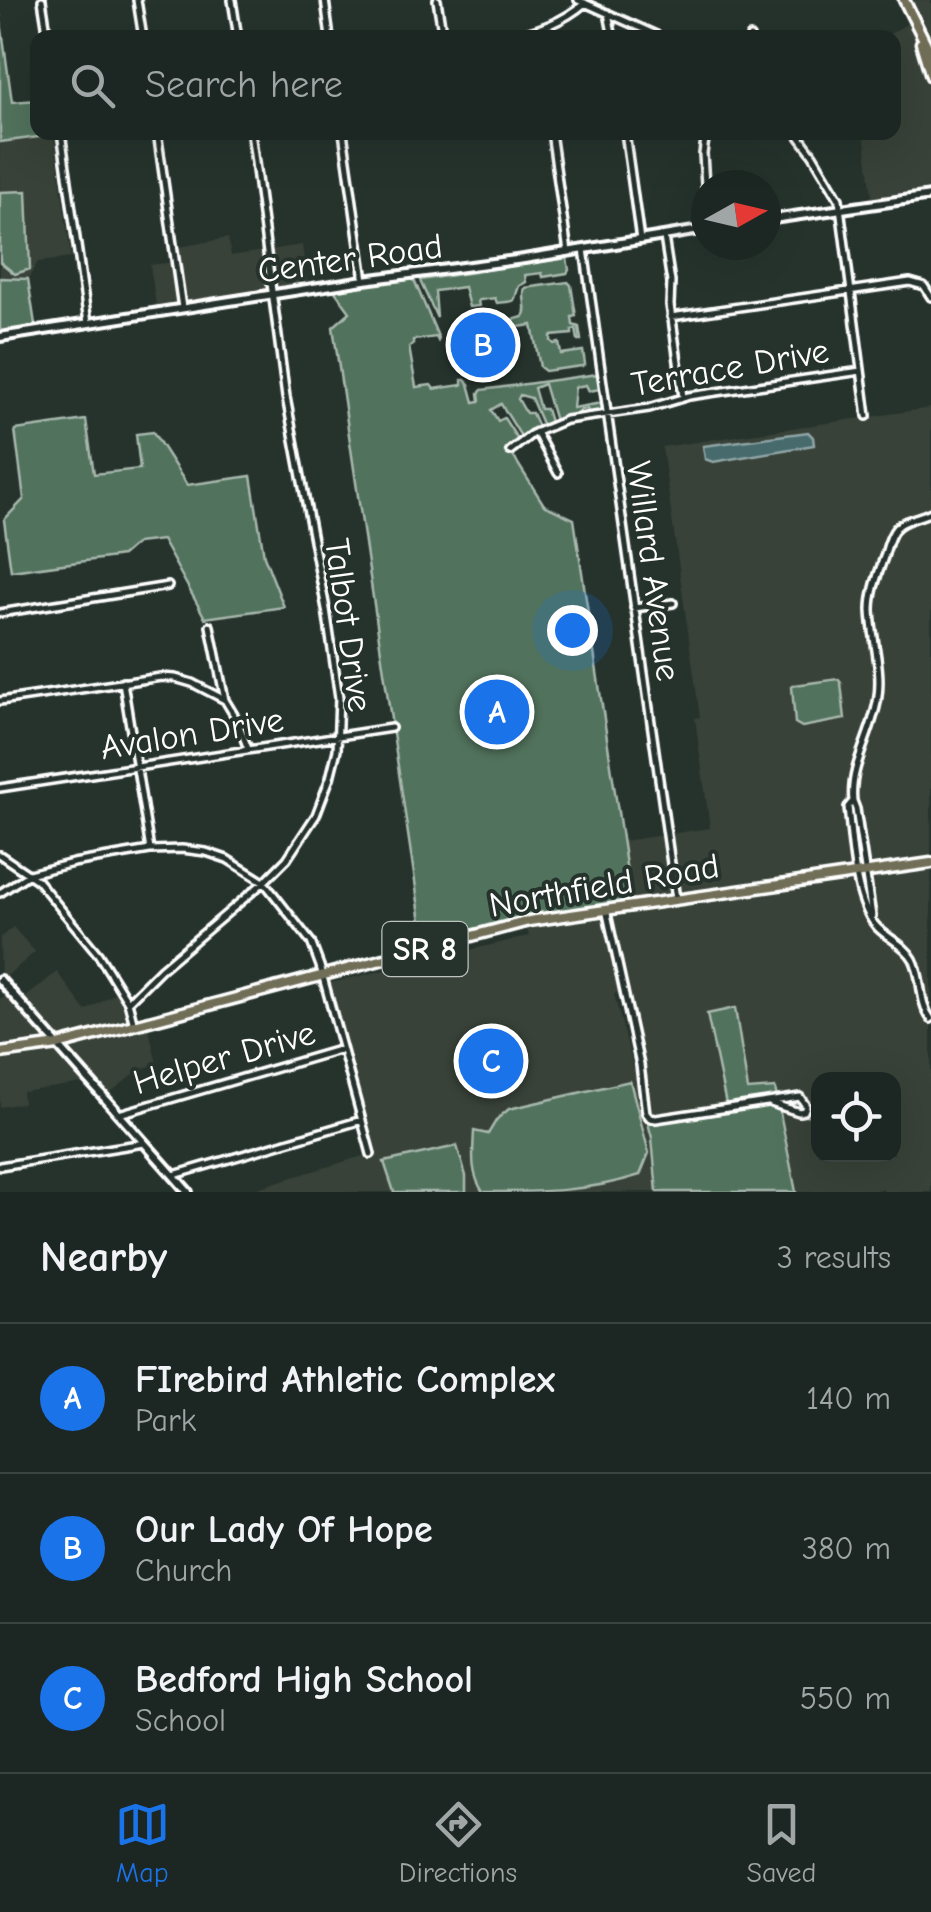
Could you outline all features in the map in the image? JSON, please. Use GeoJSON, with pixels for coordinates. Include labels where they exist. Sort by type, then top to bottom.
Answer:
{"type":"FeatureCollection","features":[{"type":"Feature","properties":{"kind":"main road"},"geometry":{"type":"LineString","coordinates":[[904,0],[931,54]]}},
{"type":"Feature","properties":{"kind":"main road"},"geometry":{"type":"LineString","coordinates":[[917,29],[931,76]]}},
{"type":"Feature","properties":{"kind":"main road"},"geometry":{"type":"LineString","coordinates":[[781,218],[931,196]]}},
{"type":"Feature","properties":{"kind":"main road","name":"Center Road"},"geometry":{"type":"LineString","coordinates":[[0,337],[691,232]]}},
{"type":"Feature","properties":{"kind":"main road","name":"Northfield Road"},"geometry":{"type":"LineString","coordinates":[[0,1053],[58,1045],[525,922],[931,864]]}},
{"type":"Feature","properties":{"kind":"main road"},"geometry":{"type":"LineString","coordinates":[[0,980],[188,1192]]}},
{"type":"Feature","properties":{"kind":"street"},"geometry":{"type":"LineString","coordinates":[[42,0],[47,30]]}},
{"type":"Feature","properties":{"kind":"street"},"geometry":{"type":"LineString","coordinates":[[138,0],[142,30]]}},
{"type":"Feature","properties":{"kind":"street"},"geometry":{"type":"LineString","coordinates":[[232,0],[237,30]]}},
{"type":"Feature","properties":{"kind":"street"},"geometry":{"type":"LineString","coordinates":[[325,0],[329,30]]}},
{"type":"Feature","properties":{"kind":"street"},"geometry":{"type":"LineString","coordinates":[[438,0],[442,30]]}},
{"type":"Feature","properties":{"kind":"street"},"geometry":{"type":"LineString","coordinates":[[544,30],[566,18],[581,2],[645,30]]}},
{"type":"Feature","properties":{"kind":"street"},"geometry":{"type":"LineString","coordinates":[[608,13],[611,30]]}},
{"type":"Feature","properties":{"kind":"street"},"geometry":{"type":"LineString","coordinates":[[61,140],[88,323]]}},
{"type":"Feature","properties":{"kind":"street"},"geometry":{"type":"LineString","coordinates":[[158,140],[182,308]]}},
{"type":"Feature","properties":{"kind":"street","name":"Talbot Drive"},"geometry":{"type":"LineString","coordinates":[[128,1002],[160,969],[287,859],[316,814],[334,764],[339,698],[286,397],[252,140]]}},
{"type":"Feature","properties":{"kind":"street"},"geometry":{"type":"LineString","coordinates":[[345,140],[364,280]]}},
{"type":"Feature","properties":{"kind":"street"},"geometry":{"type":"LineString","coordinates":[[552,140],[568,252]]}},
{"type":"Feature","properties":{"kind":"street"},"geometry":{"type":"LineString","coordinates":[[627,140],[640,240]]}},
{"type":"Feature","properties":{"kind":"street"},"geometry":{"type":"LineString","coordinates":[[703,170],[705,140]]}},
{"type":"Feature","properties":{"kind":"street"},"geometry":{"type":"LineString","coordinates":[[801,140],[838,196],[867,416]]}},
{"type":"Feature","properties":{"kind":"street"},"geometry":{"type":"LineString","coordinates":[[664,236],[683,398]]}},
{"type":"Feature","properties":{"kind":"street","name":"Willard Avenue"},"geometry":{"type":"LineString","coordinates":[[584,250],[676,899]]}},
{"type":"Feature","properties":{"kind":"street"},"geometry":{"type":"LineString","coordinates":[[671,317],[910,282],[924,286],[931,297]]}},
{"type":"Feature","properties":{"kind":"street","name":"Terrace Drive"},"geometry":{"type":"LineString","coordinates":[[510,451],[536,432],[566,420],[861,371]]}},
{"type":"Feature","properties":{"kind":"street"},"geometry":{"type":"LineString","coordinates":[[536,432],[558,473]]}},
{"type":"Feature","properties":{"kind":"street"},"geometry":{"type":"LineString","coordinates":[[931,512],[898,526],[892,533],[876,579],[871,611],[879,694],[852,791],[861,874],[872,920],[913,959],[924,1007],[931,1019]]}},
{"type":"Feature","properties":{"kind":"street"},"geometry":{"type":"LineString","coordinates":[[0,613],[168,586]]}},
{"type":"Feature","properties":{"kind":"street"},"geometry":{"type":"LineString","coordinates":[[634,608],[672,603]]}},
{"type":"Feature","properties":{"kind":"street"},"geometry":{"type":"LineString","coordinates":[[210,626],[225,700],[242,729],[248,750]]}},
{"type":"Feature","properties":{"kind":"street"},"geometry":{"type":"LineString","coordinates":[[0,702],[161,677],[175,678],[225,700]]}},
{"type":"Feature","properties":{"kind":"street"},"geometry":{"type":"LineString","coordinates":[[206,690],[217,686],[220,680]]}},
{"type":"Feature","properties":{"kind":"street"},"geometry":{"type":"LineString","coordinates":[[123,682],[150,850]]}},
{"type":"Feature","properties":{"kind":"street","name":"Avalon Drive"},"geometry":{"type":"LineString","coordinates":[[0,788],[391,728]]}},
{"type":"Feature","properties":{"kind":"street"},"geometry":{"type":"LineString","coordinates":[[0,893],[29,874],[150,850],[206,852],[227,859],[264,882],[310,942],[371,1154]]}},
{"type":"Feature","properties":{"kind":"street"},"geometry":{"type":"LineString","coordinates":[[0,855],[37,880],[98,954],[128,1002],[134,1024]]}},
{"type":"Feature","properties":{"kind":"street"},"geometry":{"type":"LineString","coordinates":[[606,909],[650,1118],[800,1098],[806,1106],[799,1112],[771,1103]]}},
{"type":"Feature","properties":{"kind":"street","name":"Helper Drive"},"geometry":{"type":"LineString","coordinates":[[120,1114],[343,1049]]}},
{"type":"Feature","properties":{"kind":"street"},"geometry":{"type":"LineString","coordinates":[[174,1175],[362,1120]]}},
{"type":"Feature","properties":{"kind":"street"},"geometry":{"type":"LineString","coordinates":[[0,1166],[144,1143]]}},
{"type":"Feature","properties":{"kind":"shaded area"},"geometry":{"type":"Polygon","coordinates":[[[904,0],[931,0],[931,196],[873,204],[865,140],[901,140],[901,30],[897,30],[913,20],[904,0]]]}},
{"type":"Feature","properties":{"kind":"shaded area"},"geometry":{"type":"Polygon","coordinates":[[[55,140],[71,258],[38,262],[28,279],[0,278],[0,142],[55,140]]]}},
{"type":"Feature","properties":{"kind":"shaded area"},"geometry":{"type":"Polygon","coordinates":[[[228,238],[231,256],[302,245],[308,289],[157,312],[150,265],[175,262],[174,248],[228,238]]]}},
{"type":"Feature","properties":{"kind":"shaded area"},"geometry":{"type":"Polygon","coordinates":[[[931,408],[931,1192],[796,1192],[775,1089],[749,1090],[735,1008],[707,1015],[728,1109],[656,1119],[646,1113],[624,992],[614,994],[652,1138],[657,1192],[244,1192],[376,1152],[330,983],[529,936],[525,922],[632,905],[623,841],[710,828],[695,718],[700,717],[662,447],[931,408]]]}},
{"type":"Feature","properties":{"kind":"shaded area"},"geometry":{"type":"Polygon","coordinates":[[[13,927],[35,952],[1,981],[0,938],[13,927]]]}},
{"type":"Feature","properties":{"kind":"shaded area"},"geometry":{"type":"Polygon","coordinates":[[[57,972],[86,1011],[120,990],[134,1024],[147,1021],[157,1064],[140,1069],[105,1097],[90,1082],[22,1092],[23,1103],[0,1107],[0,998],[14,996],[20,1002],[57,972]]]}},
{"type":"Feature","properties":{"kind":"green space"},"geometry":{"type":"Polygon","coordinates":[[[0,15],[12,102],[30,101],[30,138],[0,142],[0,15]]]}},
{"type":"Feature","properties":{"kind":"green space"},"geometry":{"type":"Polygon","coordinates":[[[27,191],[30,269],[15,274],[0,262],[0,192],[27,191]]]}},
{"type":"Feature","properties":{"kind":"green space"},"geometry":{"type":"Polygon","coordinates":[[[567,258],[567,273],[525,275],[526,282],[519,286],[512,301],[480,300],[479,306],[469,307],[464,287],[435,291],[437,318],[420,280],[567,258]]]}},
{"type":"Feature","properties":{"kind":"green space"},"geometry":{"type":"Polygon","coordinates":[[[0,278],[28,279],[36,331],[0,337],[0,278]]]}},
{"type":"Feature","properties":{"kind":"green space"},"geometry":{"type":"Polygon","coordinates":[[[411,278],[439,339],[413,340],[409,347],[416,387],[462,385],[465,380],[474,402],[480,401],[482,390],[598,374],[600,389],[575,387],[573,408],[602,403],[599,412],[580,410],[579,415],[555,421],[544,384],[534,388],[540,409],[546,409],[550,422],[543,426],[531,398],[520,395],[518,399],[526,413],[532,413],[538,427],[522,438],[501,404],[491,410],[498,421],[504,418],[518,440],[506,451],[510,451],[544,505],[574,519],[632,905],[529,921],[425,949],[333,327],[350,312],[334,290],[411,278]]]}},
{"type":"Feature","properties":{"kind":"green space"},"geometry":{"type":"Polygon","coordinates":[[[568,282],[576,316],[572,317],[573,325],[579,327],[581,340],[576,329],[572,334],[551,336],[551,341],[559,343],[561,354],[583,351],[585,364],[545,371],[540,367],[532,325],[499,330],[495,325],[523,317],[525,288],[568,282]]]}},
{"type":"Feature","properties":{"kind":"green space"},"geometry":{"type":"Polygon","coordinates":[[[86,420],[94,474],[140,469],[136,434],[153,432],[187,485],[251,476],[264,556],[284,607],[205,618],[162,540],[137,543],[122,556],[11,571],[4,520],[24,499],[15,430],[86,420]]]}},
{"type":"Feature","properties":{"kind":"green space"},"geometry":{"type":"Polygon","coordinates":[[[838,679],[845,719],[802,727],[795,723],[792,687],[838,679]]]}},
{"type":"Feature","properties":{"kind":"green space"},"geometry":{"type":"Polygon","coordinates":[[[735,1008],[748,1090],[775,1088],[796,1192],[657,1192],[647,1119],[727,1109],[707,1014],[735,1008]]]}},
{"type":"Feature","properties":{"kind":"green space"},"geometry":{"type":"Polygon","coordinates":[[[630,1081],[649,1153],[640,1175],[583,1188],[483,1192],[474,1170],[474,1131],[488,1134],[509,1109],[630,1081]]]}},
{"type":"Feature","properties":{"kind":"green space"},"geometry":{"type":"Polygon","coordinates":[[[457,1146],[466,1176],[466,1192],[394,1192],[384,1162],[457,1146]]]}},
{"type":"Feature","properties":{"kind":"water"},"geometry":{"type":"Polygon","coordinates":[[[808,432],[814,445],[713,462],[705,459],[703,446],[808,432]]]}},
{"type":"Feature","properties":{"kind":"place","name":"Our Lady Of Hope"},"geometry":{"type":"Point","coordinates":[483,345]}},
{"type":"Feature","properties":{"kind":"place","name":"FIrebird Athletic Complex"},"geometry":{"type":"Point","coordinates":[497,712]}},
{"type":"Feature","properties":{"kind":"place","name":"Bedford High School"},"geometry":{"type":"Point","coordinates":[491,1061]}}]}
